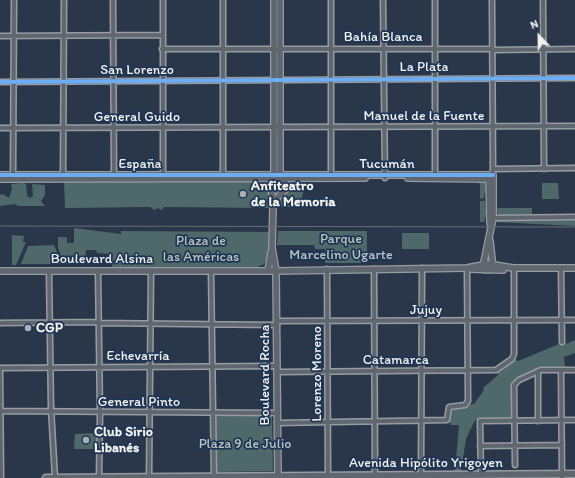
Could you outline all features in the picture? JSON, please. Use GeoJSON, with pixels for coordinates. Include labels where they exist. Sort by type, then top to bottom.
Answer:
{"type":"FeatureCollection","features":[{"type":"Feature","properties":{"kind":"main road"},"geometry":{"type":"LineString","coordinates":[[268,271],[272,248],[273,206],[278,177],[277,48],[274,0]]}},
{"type":"Feature","properties":{"kind":"main road"},"geometry":{"type":"LineString","coordinates":[[277,48],[280,0]]}},
{"type":"Feature","properties":{"kind":"main road","name":"España"},"geometry":{"type":"LineString","coordinates":[[0,174],[13,177]]}},
{"type":"Feature","properties":{"kind":"main road"},"geometry":{"type":"LineString","coordinates":[[485,268],[490,234],[492,174]]}},
{"type":"Feature","properties":{"kind":"main road","name":"Tucumán"},"geometry":{"type":"LineString","coordinates":[[278,177],[435,176],[492,174]]}},
{"type":"Feature","properties":{"kind":"main road","name":"España"},"geometry":{"type":"LineString","coordinates":[[0,179],[13,177],[278,177]]}},
{"type":"Feature","properties":{"kind":"main road"},"geometry":{"type":"LineString","coordinates":[[273,206],[275,200],[285,190],[278,177]]}},
{"type":"Feature","properties":{"kind":"main road"},"geometry":{"type":"LineString","coordinates":[[490,234],[493,267]]}},
{"type":"Feature","properties":{"kind":"main road","name":"Boulevard Rocha"},"geometry":{"type":"LineString","coordinates":[[272,248],[276,271],[278,477]]}},
{"type":"Feature","properties":{"kind":"main road","name":"Boulevard Alsina"},"geometry":{"type":"LineString","coordinates":[[0,271],[276,271],[493,267],[575,268]]}},
{"type":"Feature","properties":{"kind":"main road","name":"Avenida Hipólito Yrigoyen"},"geometry":{"type":"LineString","coordinates":[[46,478],[328,477],[421,474],[438,476],[481,474],[562,476],[575,474]]}},
{"type":"Feature","properties":{"kind":"street"},"geometry":{"type":"LineString","coordinates":[[13,177],[14,0]]}},
{"type":"Feature","properties":{"kind":"street"},"geometry":{"type":"LineString","coordinates":[[63,177],[64,0]]}},
{"type":"Feature","properties":{"kind":"street"},"geometry":{"type":"LineString","coordinates":[[113,0],[114,177]]}},
{"type":"Feature","properties":{"kind":"street"},"geometry":{"type":"LineString","coordinates":[[163,0],[163,177]]}},
{"type":"Feature","properties":{"kind":"street"},"geometry":{"type":"LineString","coordinates":[[223,0],[223,177]]}},
{"type":"Feature","properties":{"kind":"street"},"geometry":{"type":"LineString","coordinates":[[331,0],[331,177]]}},
{"type":"Feature","properties":{"kind":"street"},"geometry":{"type":"LineString","coordinates":[[383,0],[385,176]]}},
{"type":"Feature","properties":{"kind":"street"},"geometry":{"type":"LineString","coordinates":[[435,0],[435,176]]}},
{"type":"Feature","properties":{"kind":"street"},"geometry":{"type":"LineString","coordinates":[[492,0],[494,127],[492,174]]}},
{"type":"Feature","properties":{"kind":"street"},"geometry":{"type":"LineString","coordinates":[[543,0],[544,168]]}},
{"type":"Feature","properties":{"kind":"street"},"geometry":{"type":"LineString","coordinates":[[0,36],[163,35]]}},
{"type":"Feature","properties":{"kind":"street","name":"Bahía Blanca"},"geometry":{"type":"LineString","coordinates":[[162,49],[575,49]]}},
{"type":"Feature","properties":{"kind":"street","name":"La Plata"},"geometry":{"type":"LineString","coordinates":[[277,79],[575,78]]}},
{"type":"Feature","properties":{"kind":"street","name":"San Lorenzo"},"geometry":{"type":"LineString","coordinates":[[0,82],[277,79]]}},
{"type":"Feature","properties":{"kind":"street","name":"Manuel de la Fuente"},"geometry":{"type":"LineString","coordinates":[[277,128],[575,126]]}},
{"type":"Feature","properties":{"kind":"street","name":"General Guido"},"geometry":{"type":"LineString","coordinates":[[0,128],[277,128]]}},
{"type":"Feature","properties":{"kind":"street","name":"Tucumán"},"geometry":{"type":"LineString","coordinates":[[492,174],[544,168],[575,168]]}},
{"type":"Feature","properties":{"kind":"street"},"geometry":{"type":"LineString","coordinates":[[491,220],[575,217]]}},
{"type":"Feature","properties":{"kind":"street"},"geometry":{"type":"LineString","coordinates":[[421,474],[422,268]]}},
{"type":"Feature","properties":{"kind":"street"},"geometry":{"type":"LineString","coordinates":[[277,423],[447,420],[450,407],[466,404],[468,371],[467,268]]}},
{"type":"Feature","properties":{"kind":"street"},"geometry":{"type":"LineString","coordinates":[[513,268],[514,320]]}},
{"type":"Feature","properties":{"kind":"street"},"geometry":{"type":"LineString","coordinates":[[561,268],[562,342]]}},
{"type":"Feature","properties":{"kind":"street","name":"Lorenzo Moreno"},"geometry":{"type":"LineString","coordinates":[[327,269],[328,477]]}},
{"type":"Feature","properties":{"kind":"street"},"geometry":{"type":"LineString","coordinates":[[374,269],[375,476]]}},
{"type":"Feature","properties":{"kind":"street"},"geometry":{"type":"LineString","coordinates":[[49,271],[55,478]]}},
{"type":"Feature","properties":{"kind":"street"},"geometry":{"type":"LineString","coordinates":[[98,271],[100,413],[99,478]]}},
{"type":"Feature","properties":{"kind":"street"},"geometry":{"type":"LineString","coordinates":[[149,477],[151,271]]}},
{"type":"Feature","properties":{"kind":"street"},"geometry":{"type":"LineString","coordinates":[[211,271],[214,477]]}},
{"type":"Feature","properties":{"kind":"street","name":"Catamarca"},"geometry":{"type":"LineString","coordinates":[[277,369],[328,372],[495,371],[512,359],[514,354],[514,320]]}},
{"type":"Feature","properties":{"kind":"street","name":"Jujuy"},"geometry":{"type":"LineString","coordinates":[[0,323],[50,322],[212,324],[328,321],[575,320]]}},
{"type":"Feature","properties":{"kind":"street","name":"Echevarría"},"geometry":{"type":"LineString","coordinates":[[0,368],[213,367],[277,369]]}},
{"type":"Feature","properties":{"kind":"street"},"geometry":{"type":"LineString","coordinates":[[561,370],[562,476]]}},
{"type":"Feature","properties":{"kind":"street"},"geometry":{"type":"LineString","coordinates":[[515,465],[514,385],[519,380],[538,371],[575,370]]}},
{"type":"Feature","properties":{"kind":"street"},"geometry":{"type":"LineString","coordinates":[[0,371],[1,478]]}},
{"type":"Feature","properties":{"kind":"street"},"geometry":{"type":"LineString","coordinates":[[538,371],[538,421]]}},
{"type":"Feature","properties":{"kind":"street","name":"General Pinto"},"geometry":{"type":"LineString","coordinates":[[0,411],[100,413],[277,413]]}},
{"type":"Feature","properties":{"kind":"street"},"geometry":{"type":"LineString","coordinates":[[481,474],[480,421],[575,420]]}},
{"type":"Feature","properties":{"kind":"street"},"geometry":{"type":"LineString","coordinates":[[480,446],[562,445]]}},
{"type":"Feature","properties":{"kind":"green space"},"geometry":{"type":"Polygon","coordinates":[[[260,180],[268,186],[269,208],[164,207],[162,210],[158,208],[154,210],[151,207],[65,208],[64,181],[260,180]]]}},
{"type":"Feature","properties":{"kind":"green space"},"geometry":{"type":"Polygon","coordinates":[[[479,180],[486,182],[484,198],[480,199],[480,184],[477,182],[479,180]]]}},
{"type":"Feature","properties":{"kind":"green space"},"geometry":{"type":"Polygon","coordinates":[[[278,181],[282,183],[284,187],[282,191],[278,193],[274,191],[272,187],[274,183],[278,181]]]}},
{"type":"Feature","properties":{"kind":"green space"},"geometry":{"type":"Polygon","coordinates":[[[295,182],[306,183],[299,207],[275,207],[276,203],[284,198],[291,184],[295,182]]]}},
{"type":"Feature","properties":{"kind":"green space"},"geometry":{"type":"Polygon","coordinates":[[[542,183],[558,183],[559,199],[542,199],[542,183]]]}},
{"type":"Feature","properties":{"kind":"green space"},"geometry":{"type":"Polygon","coordinates":[[[11,184],[26,184],[27,195],[30,198],[33,196],[32,184],[45,185],[45,195],[41,201],[45,206],[19,206],[15,204],[0,206],[0,195],[3,194],[9,198],[12,189],[11,184]]]}},
{"type":"Feature","properties":{"kind":"green space"},"geometry":{"type":"Polygon","coordinates":[[[480,201],[485,201],[485,209],[487,211],[484,222],[480,222],[480,201]]]}},
{"type":"Feature","properties":{"kind":"green space"},"geometry":{"type":"Polygon","coordinates":[[[497,208],[532,208],[532,214],[498,215],[497,208]]]}},
{"type":"Feature","properties":{"kind":"green space"},"geometry":{"type":"Polygon","coordinates":[[[575,219],[575,226],[495,222],[497,220],[575,219]]]}},
{"type":"Feature","properties":{"kind":"green space","name":"Plaza de las Américas"},"geometry":{"type":"Polygon","coordinates":[[[74,228],[121,234],[121,231],[269,232],[268,257],[264,264],[257,267],[112,267],[111,254],[97,253],[96,250],[86,250],[85,264],[64,264],[58,248],[58,237],[67,237],[67,243],[74,243],[74,228]]]}},
{"type":"Feature","properties":{"kind":"green space","name":"Parque Marcelino Ugarte"},"geometry":{"type":"Polygon","coordinates":[[[278,231],[367,231],[367,263],[325,263],[325,249],[315,249],[314,245],[277,245],[278,231]]]}},
{"type":"Feature","properties":{"kind":"green space"},"geometry":{"type":"Polygon","coordinates":[[[402,233],[429,233],[429,249],[402,249],[402,233]]]}},
{"type":"Feature","properties":{"kind":"green space"},"geometry":{"type":"Polygon","coordinates":[[[12,235],[24,236],[23,242],[26,242],[16,265],[12,265],[12,235]]]}},
{"type":"Feature","properties":{"kind":"green space"},"geometry":{"type":"Polygon","coordinates":[[[54,245],[62,264],[21,264],[28,246],[54,245]]]}},
{"type":"Feature","properties":{"kind":"green space"},"geometry":{"type":"Polygon","coordinates":[[[575,340],[575,353],[564,357],[565,368],[541,369],[532,372],[513,383],[511,419],[475,420],[466,439],[461,471],[455,471],[459,425],[451,425],[449,420],[451,408],[464,407],[469,404],[474,404],[484,390],[483,388],[498,375],[498,371],[514,359],[518,361],[564,342],[566,344],[575,340]]]}},
{"type":"Feature","properties":{"kind":"green space","name":"Plaza 9 de Julio"},"geometry":{"type":"Polygon","coordinates":[[[218,415],[272,415],[273,471],[217,472],[215,418],[218,415]]]}},
{"type":"Feature","properties":{"kind":"green space","name":"Club Sirio Libanés"},"geometry":{"type":"Polygon","coordinates":[[[97,433],[96,449],[74,449],[75,434],[97,433]]]}},
{"type":"Feature","properties":{"kind":"railway"},"geometry":{"type":"LineString","coordinates":[[0,226],[575,227]]}},
{"type":"Feature","properties":{"kind":"cycle path"},"geometry":{"type":"LineString","coordinates":[[0,82],[575,78]]}},
{"type":"Feature","properties":{"kind":"cycle path"},"geometry":{"type":"LineString","coordinates":[[0,175],[493,175]]}},
{"type":"Feature","properties":{"kind":"place","name":"Anfiteatro de la Memoria"},"geometry":{"type":"Point","coordinates":[243,194]}},
{"type":"Feature","properties":{"kind":"place","name":"CGP"},"geometry":{"type":"Point","coordinates":[28,328]}},
{"type":"Feature","properties":{"kind":"place","name":"Club Sirio Libanés"},"geometry":{"type":"Point","coordinates":[86,440]}}]}
